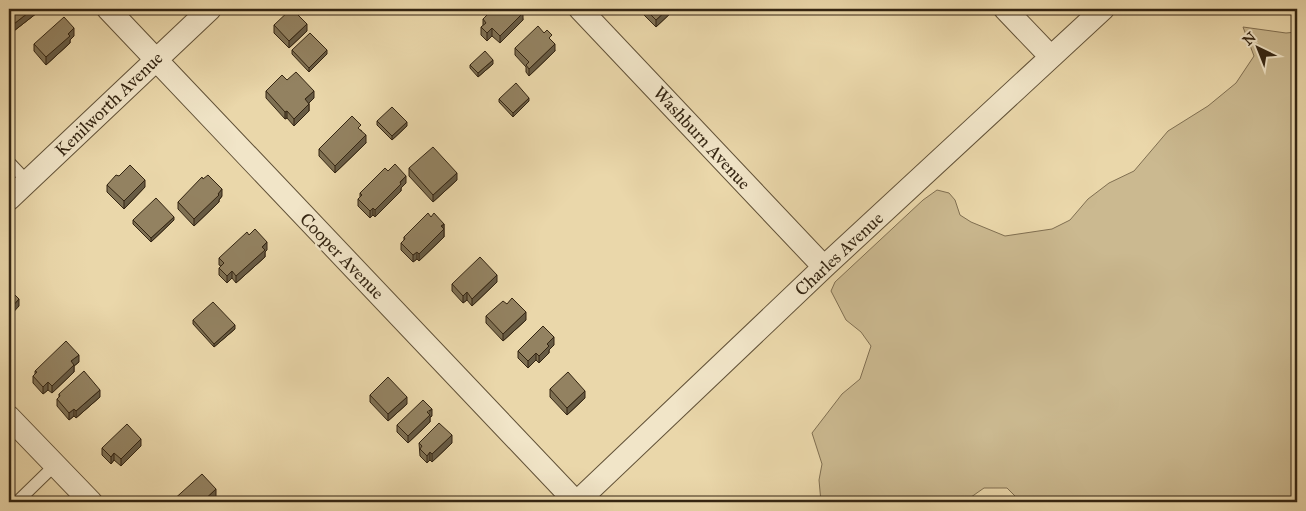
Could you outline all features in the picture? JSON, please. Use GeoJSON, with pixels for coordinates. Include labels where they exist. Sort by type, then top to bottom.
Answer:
{"type":"FeatureCollection","features":[{"type":"Feature","properties":{"kind":"street","name":"Cooper Avenue"},"geometry":{"type":"LineString","coordinates":[[108,9],[577,502]]}},
{"type":"Feature","properties":{"kind":"street","name":"Kenilworth Avenue"},"geometry":{"type":"LineString","coordinates":[[9,199],[210,9]]}},
{"type":"Feature","properties":{"kind":"street","name":"Washburn Avenue"},"geometry":{"type":"LineString","coordinates":[[580,9],[824,267]]}},
{"type":"Feature","properties":{"kind":"street"},"geometry":{"type":"LineString","coordinates":[[1005,9],[1051,57]]}},
{"type":"Feature","properties":{"kind":"street","name":"Charles Avenue"},"geometry":{"type":"LineString","coordinates":[[577,502],[824,267],[1104,9]]}},
{"type":"Feature","properties":{"kind":"street"},"geometry":{"type":"LineString","coordinates":[[9,417],[90,502]]}},
{"type":"Feature","properties":{"kind":"lane"},"geometry":{"type":"LineString","coordinates":[[9,162],[27,182]]}},
{"type":"Feature","properties":{"kind":"lane"},"geometry":{"type":"LineString","coordinates":[[18,502],[55,465]]}},
{"type":"Feature","properties":{"kind":"shaded area"},"geometry":{"type":"Polygon","coordinates":[[[1243,27],[1286,33],[1297,32],[1297,502],[1021,502],[1007,488],[984,488],[964,502],[821,502],[819,480],[822,464],[812,433],[842,394],[860,379],[871,346],[861,332],[846,320],[831,291],[835,282],[923,200],[937,190],[949,193],[955,200],[960,215],[971,222],[1005,236],[1052,229],[1070,220],[1088,199],[1109,183],[1134,171],[1168,131],[1208,106],[1236,83],[1254,56],[1243,27]]]}},
{"type":"Feature","properties":{"kind":"building"},"geometry":{"type":"Polygon","coordinates":[[[9,9],[33,9],[10,27],[9,9]]]}},
{"type":"Feature","properties":{"kind":"building"},"geometry":{"type":"Polygon","coordinates":[[[291,9],[307,24],[289,41],[274,25],[291,9]]]}},
{"type":"Feature","properties":{"kind":"building"},"geometry":{"type":"Polygon","coordinates":[[[493,9],[519,9],[523,13],[500,36],[492,28],[487,33],[481,27],[486,23],[483,19],[493,9]]]}},
{"type":"Feature","properties":{"kind":"building"},"geometry":{"type":"Polygon","coordinates":[[[645,9],[668,9],[656,20],[645,9]]]}},
{"type":"Feature","properties":{"kind":"building"},"geometry":{"type":"Polygon","coordinates":[[[64,17],[74,28],[68,34],[70,36],[46,57],[34,44],[64,17]]]}},
{"type":"Feature","properties":{"kind":"building"},"geometry":{"type":"Polygon","coordinates":[[[538,26],[544,33],[547,30],[552,35],[549,38],[555,44],[529,69],[526,65],[529,62],[515,48],[538,26]]]}},
{"type":"Feature","properties":{"kind":"building"},"geometry":{"type":"Polygon","coordinates":[[[310,33],[327,50],[309,68],[292,50],[310,33]]]}},
{"type":"Feature","properties":{"kind":"building"},"geometry":{"type":"Polygon","coordinates":[[[485,51],[493,60],[478,73],[470,65],[485,51]]]}},
{"type":"Feature","properties":{"kind":"building"},"geometry":{"type":"Polygon","coordinates":[[[296,72],[314,91],[305,99],[309,104],[294,119],[266,91],[282,75],[287,80],[296,72]]]}},
{"type":"Feature","properties":{"kind":"building"},"geometry":{"type":"Polygon","coordinates":[[[516,83],[529,98],[513,113],[499,99],[516,83]]]}},
{"type":"Feature","properties":{"kind":"building"},"geometry":{"type":"Polygon","coordinates":[[[392,107],[407,122],[392,136],[377,121],[392,107]]]}},
{"type":"Feature","properties":{"kind":"building"},"geometry":{"type":"Polygon","coordinates":[[[352,116],[361,125],[358,128],[366,135],[335,166],[319,149],[352,116]]]}},
{"type":"Feature","properties":{"kind":"building"},"geometry":{"type":"Polygon","coordinates":[[[433,147],[457,173],[433,195],[409,168],[433,147]]]}},
{"type":"Feature","properties":{"kind":"building"},"geometry":{"type":"Polygon","coordinates":[[[395,164],[406,176],[400,182],[401,184],[375,210],[373,208],[370,211],[358,199],[362,195],[360,193],[385,168],[388,171],[395,164]]]}},
{"type":"Feature","properties":{"kind":"building"},"geometry":{"type":"Polygon","coordinates":[[[130,165],[145,180],[124,201],[107,185],[116,175],[119,176],[130,165]]]}},
{"type":"Feature","properties":{"kind":"building"},"geometry":{"type":"Polygon","coordinates":[[[208,175],[222,189],[219,195],[194,219],[178,202],[202,177],[203,179],[208,175]]]}},
{"type":"Feature","properties":{"kind":"building"},"geometry":{"type":"Polygon","coordinates":[[[156,198],[174,217],[151,238],[133,220],[156,198]]]}},
{"type":"Feature","properties":{"kind":"building"},"geometry":{"type":"Polygon","coordinates":[[[428,213],[431,217],[434,213],[444,224],[441,226],[444,229],[419,254],[417,252],[413,255],[401,243],[405,239],[404,237],[428,213]]]}},
{"type":"Feature","properties":{"kind":"building"},"geometry":{"type":"Polygon","coordinates":[[[255,229],[267,242],[262,247],[265,250],[236,276],[232,271],[227,276],[219,268],[224,263],[219,258],[247,232],[249,235],[255,229]]]}},
{"type":"Feature","properties":{"kind":"building"},"geometry":{"type":"Polygon","coordinates":[[[480,257],[497,275],[472,299],[467,292],[463,296],[452,284],[480,257]]]}},
{"type":"Feature","properties":{"kind":"building"},"geometry":{"type":"Polygon","coordinates":[[[9,289],[19,299],[9,310],[9,289]]]}},
{"type":"Feature","properties":{"kind":"building"},"geometry":{"type":"Polygon","coordinates":[[[512,298],[526,312],[503,334],[486,316],[503,301],[507,304],[512,298]]]}},
{"type":"Feature","properties":{"kind":"building"},"geometry":{"type":"Polygon","coordinates":[[[213,302],[235,325],[214,344],[193,320],[213,302]]]}},
{"type":"Feature","properties":{"kind":"building"},"geometry":{"type":"Polygon","coordinates":[[[543,326],[554,337],[547,344],[549,346],[539,356],[536,353],[528,361],[518,351],[543,326]]]}},
{"type":"Feature","properties":{"kind":"building"},"geometry":{"type":"Polygon","coordinates":[[[66,341],[79,355],[71,361],[74,365],[52,386],[48,382],[43,387],[33,376],[37,372],[35,371],[66,341]]]}},
{"type":"Feature","properties":{"kind":"building"},"geometry":{"type":"Polygon","coordinates":[[[84,371],[100,390],[76,411],[74,409],[69,413],[57,399],[60,396],[59,394],[84,371]]]}},
{"type":"Feature","properties":{"kind":"building"},"geometry":{"type":"Polygon","coordinates":[[[568,372],[585,391],[567,408],[550,389],[568,372]]]}},
{"type":"Feature","properties":{"kind":"building"},"geometry":{"type":"Polygon","coordinates":[[[388,377],[407,397],[388,414],[370,395],[388,377]]]}},
{"type":"Feature","properties":{"kind":"building"},"geometry":{"type":"Polygon","coordinates":[[[423,400],[432,409],[427,412],[430,415],[408,436],[397,425],[423,400]]]}},
{"type":"Feature","properties":{"kind":"building"},"geometry":{"type":"Polygon","coordinates":[[[439,423],[452,435],[432,454],[430,452],[427,456],[420,449],[422,446],[419,443],[439,423]]]}},
{"type":"Feature","properties":{"kind":"building"},"geometry":{"type":"Polygon","coordinates":[[[127,424],[141,439],[121,459],[114,453],[111,457],[102,448],[127,424]]]}},
{"type":"Feature","properties":{"kind":"building"},"geometry":{"type":"Polygon","coordinates":[[[202,474],[216,489],[202,502],[171,502],[202,474]]]}}]}
